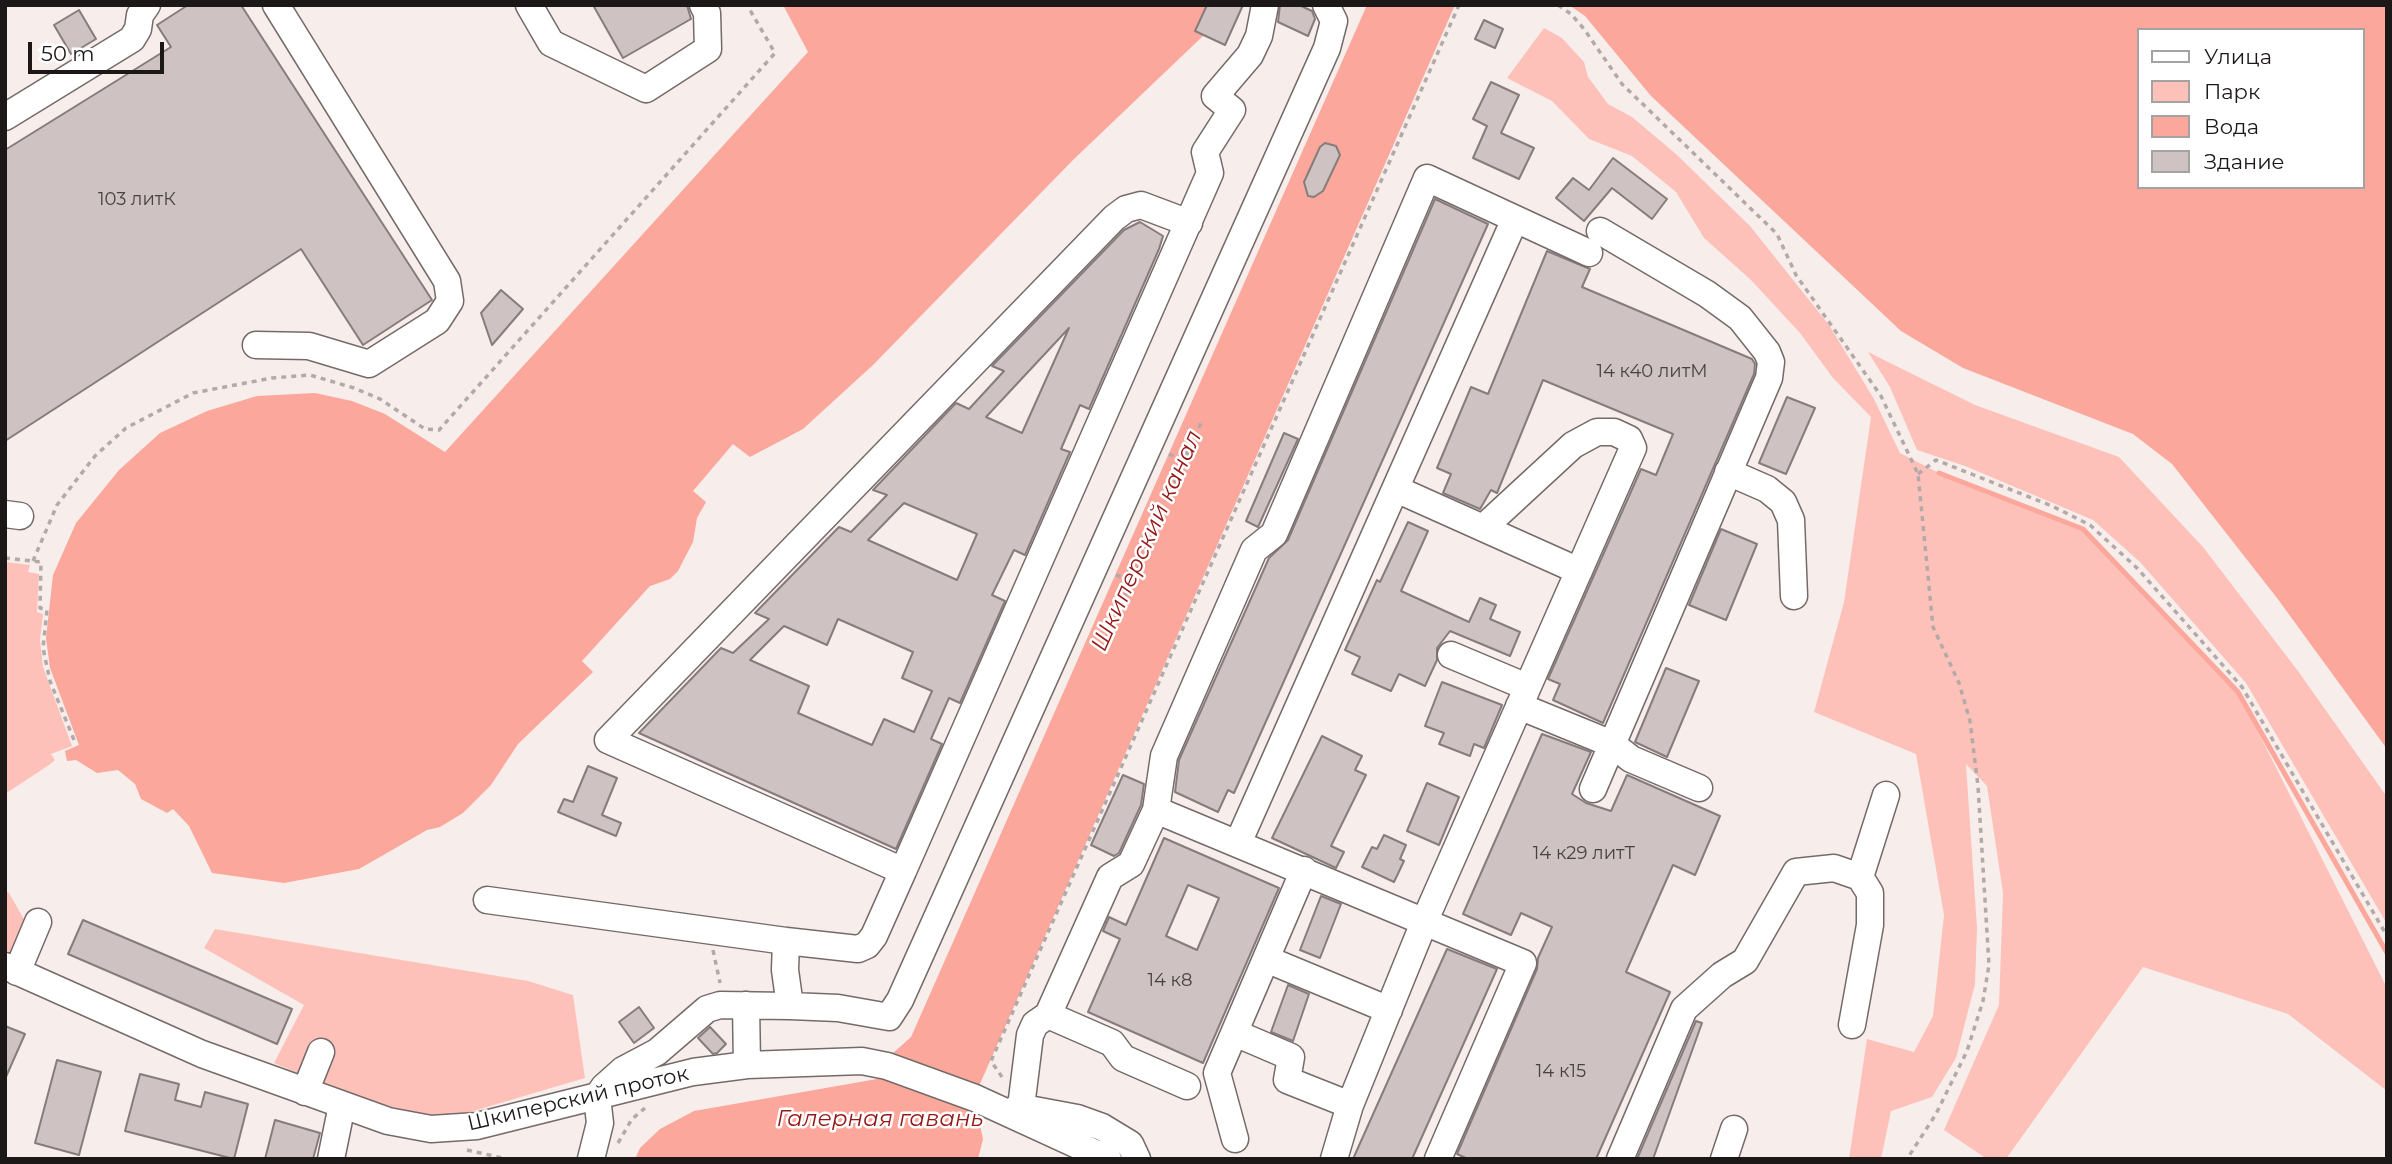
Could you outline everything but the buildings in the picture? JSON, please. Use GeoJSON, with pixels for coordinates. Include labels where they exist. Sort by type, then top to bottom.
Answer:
{"type":"FeatureCollection","features":[{"type":"Feature","properties":{"kind":"street"},"geometry":{"type":"LineString","coordinates":[[5,117],[132,39],[143,17],[122,5]]}},
{"type":"Feature","properties":{"kind":"street"},"geometry":{"type":"LineString","coordinates":[[256,345],[309,346],[369,364],[437,321],[450,302],[447,281],[276,5]]}},
{"type":"Feature","properties":{"kind":"street"},"geometry":{"type":"LineString","coordinates":[[529,5],[551,43],[646,89],[708,49],[707,13],[703,5]]}},
{"type":"Feature","properties":{"kind":"street"},"geometry":{"type":"LineString","coordinates":[[487,900],[858,949],[874,936],[1210,173],[1205,152],[1232,110],[1215,96],[1250,55],[1259,36],[1265,5]]}},
{"type":"Feature","properties":{"kind":"street"},"geometry":{"type":"LineString","coordinates":[[591,1159],[600,1123],[597,1097],[623,1070],[657,1052],[697,1014],[733,1005],[838,1008],[889,1017],[900,1000],[1327,48],[1334,21],[1326,5]]}},
{"type":"Feature","properties":{"kind":"street"},"geometry":{"type":"LineString","coordinates":[[1021,1107],[1030,1035],[1035,1024],[1048,1015],[1111,877],[1131,864],[1156,810],[1164,757],[1254,550],[1274,534],[1427,178],[1515,219],[1595,242],[1707,294],[1740,318],[1767,352],[1771,362],[1769,378],[1593,789]]}},
{"type":"Feature","properties":{"kind":"street"},"geometry":{"type":"LineString","coordinates":[[904,870],[608,740],[1114,218],[1126,209],[1141,205],[1189,223]]}},
{"type":"Feature","properties":{"kind":"street"},"geometry":{"type":"LineString","coordinates":[[1238,843],[1515,219]]}},
{"type":"Feature","properties":{"kind":"street"},"geometry":{"type":"LineString","coordinates":[[1334,1159],[1350,1105],[1425,920],[1633,448],[1629,439],[1622,435],[1597,432],[1573,445],[1516,494],[1483,528]]}},
{"type":"Feature","properties":{"kind":"street"},"geometry":{"type":"LineString","coordinates":[[1728,472],[1767,489],[1783,502],[1791,520],[1794,596]]}},
{"type":"Feature","properties":{"kind":"street"},"geometry":{"type":"LineString","coordinates":[[1396,489],[1579,571]]}},
{"type":"Feature","properties":{"kind":"street"},"geometry":{"type":"LineString","coordinates":[[1451,655],[1612,744],[1631,759],[1699,788]]}},
{"type":"Feature","properties":{"kind":"street"},"geometry":{"type":"LineString","coordinates":[[1860,877],[1886,795]]}},
{"type":"Feature","properties":{"kind":"street"},"geometry":{"type":"LineString","coordinates":[[1156,810],[1523,963],[1438,1159]]}},
{"type":"Feature","properties":{"kind":"street"},"geometry":{"type":"LineString","coordinates":[[1620,1159],[1684,1009],[1722,975],[1745,961],[1796,872],[1834,867],[1860,877],[1870,893],[1870,925],[1852,1025]]}},
{"type":"Feature","properties":{"kind":"street"},"geometry":{"type":"LineString","coordinates":[[1235,1139],[1217,1073],[1304,870]]}},
{"type":"Feature","properties":{"kind":"street"},"geometry":{"type":"LineString","coordinates":[[10,973],[38,922]]}},
{"type":"Feature","properties":{"kind":"street"},"geometry":{"type":"LineString","coordinates":[[786,941],[785,970],[790,1006]]}},
{"type":"Feature","properties":{"kind":"street"},"geometry":{"type":"LineString","coordinates":[[1266,959],[1389,1010]]}},
{"type":"Feature","properties":{"kind":"street","name":"Шкиперский проток"},"geometry":{"type":"LineString","coordinates":[[10,973],[202,1054],[388,1121],[430,1129],[477,1126],[692,1072],[747,1065],[838,1060],[887,1066],[975,1098]]}},
{"type":"Feature","properties":{"kind":"street"},"geometry":{"type":"LineString","coordinates":[[733,1005],[747,1065]]}},
{"type":"Feature","properties":{"kind":"street"},"geometry":{"type":"LineString","coordinates":[[1048,1015],[1112,1043],[1123,1058],[1187,1086]]}},
{"type":"Feature","properties":{"kind":"street"},"geometry":{"type":"LineString","coordinates":[[1235,1033],[1291,1057],[1287,1080],[1350,1105]]}},
{"type":"Feature","properties":{"kind":"street"},"geometry":{"type":"LineString","coordinates":[[306,1092],[321,1052]]}},
{"type":"Feature","properties":{"kind":"street"},"geometry":{"type":"LineString","coordinates":[[975,1098],[1077,1118],[1102,1127],[1133,1152]]}},
{"type":"Feature","properties":{"kind":"street"},"geometry":{"type":"LineString","coordinates":[[975,1098],[1108,1159]]}},
{"type":"Feature","properties":{"kind":"street"},"geometry":{"type":"LineString","coordinates":[[331,1159],[342,1105]]}},
{"type":"Feature","properties":{"kind":"street"},"geometry":{"type":"LineString","coordinates":[[1724,1159],[1734,1129]]}},
{"type":"Feature","properties":{"kind":"path"},"geometry":{"type":"LineString","coordinates":[[991,1061],[1459,5]]}},
{"type":"Feature","properties":{"kind":"path"},"geometry":{"type":"LineString","coordinates":[[1558,5],[1570,13],[1584,29],[1622,84],[1777,234],[1796,275],[1881,396],[1919,474],[1933,627],[1959,683],[1970,721],[1978,786],[1989,965],[1983,1001],[1967,1051],[1936,1114],[1907,1159]]}},
{"type":"Feature","properties":{"kind":"path"},"geometry":{"type":"LineString","coordinates":[[1166,501],[1202,421]]}},
{"type":"Feature","properties":{"kind":"path"},"geometry":{"type":"LineString","coordinates":[[1169,454],[1184,461]]}},
{"type":"Feature","properties":{"kind":"path"},"geometry":{"type":"LineString","coordinates":[[1919,474],[1936,460],[2052,506],[2090,525],[2137,568],[2242,687],[2387,936]]}},
{"type":"Feature","properties":{"kind":"path"},"geometry":{"type":"LineString","coordinates":[[1116,616],[1151,539]]}},
{"type":"Feature","properties":{"kind":"path"},"geometry":{"type":"LineString","coordinates":[[5,558],[41,562],[40,608],[47,610],[43,648],[50,681],[74,740]]}},
{"type":"Feature","properties":{"kind":"path"},"geometry":{"type":"LineString","coordinates":[[1115,575],[1132,581]]}},
{"type":"Feature","properties":{"kind":"path"},"geometry":{"type":"LineString","coordinates":[[716,931],[712,956],[733,1005]]}},
{"type":"Feature","properties":{"kind":"path"},"geometry":{"type":"LineString","coordinates":[[616,1147],[632,1119],[649,1105]]}},
{"type":"Feature","properties":{"kind":"path"},"geometry":{"type":"LineString","coordinates":[[454,1147],[507,1159]]}},
{"type":"Feature","properties":{"kind":"green space"},"geometry":{"type":"Polygon","coordinates":[[[1544,28],[1562,38],[1584,62],[1588,77],[1608,104],[1632,117],[1676,154],[1750,226],[1829,325],[1874,399],[1900,453],[1939,473],[2083,529],[2238,692],[2387,988],[2387,1091],[2288,1014],[2143,967],[2006,1159],[1987,1159],[1944,1130],[1999,1005],[2003,893],[1987,786],[1966,764],[1977,928],[1975,984],[1956,1058],[1932,1097],[1891,1111],[1881,1159],[1849,1159],[1867,1039],[1914,1052],[1933,1016],[1944,915],[1916,754],[1814,712],[1844,602],[1871,417],[1833,378],[1800,333],[1751,280],[1704,238],[1676,192],[1632,156],[1589,139],[1552,101],[1507,78],[1544,28]]]}},
{"type":"Feature","properties":{"kind":"green space"},"geometry":{"type":"Polygon","coordinates":[[[1868,352],[1975,405],[2119,457],[2203,547],[2298,671],[2387,797],[2387,924],[2246,683],[2140,562],[2093,520],[1965,466],[1917,450],[1890,387],[1868,352]]]}},
{"type":"Feature","properties":{"kind":"green space"},"geometry":{"type":"Polygon","coordinates":[[[5,562],[30,565],[28,572],[39,574],[37,612],[43,614],[40,640],[43,667],[72,746],[51,754],[55,760],[5,794],[5,562]]]}},
{"type":"Feature","properties":{"kind":"green space"},"geometry":{"type":"Polygon","coordinates":[[[5,891],[9,893],[25,921],[14,954],[5,950],[5,891]]]}},
{"type":"Feature","properties":{"kind":"green space"},"geometry":{"type":"Polygon","coordinates":[[[215,929],[528,981],[573,995],[585,1078],[443,1120],[353,1097],[274,1063],[304,1005],[204,948],[215,929]]]}},
{"type":"Feature","properties":{"kind":"water"},"geometry":{"type":"Polygon","coordinates":[[[783,5],[1207,5],[1195,31],[1204,35],[1073,160],[873,365],[803,429],[750,457],[733,444],[693,491],[706,502],[697,518],[693,542],[678,571],[670,579],[650,586],[582,661],[593,672],[518,744],[491,785],[463,813],[359,869],[284,883],[212,873],[189,826],[173,809],[167,813],[141,799],[135,784],[118,770],[97,773],[76,760],[67,761],[65,751],[79,745],[50,668],[46,638],[53,575],[76,523],[119,470],[160,433],[207,411],[257,396],[315,393],[352,401],[385,414],[445,452],[808,52],[783,5]]]}},
{"type":"Feature","properties":{"kind":"water"},"geometry":{"type":"Polygon","coordinates":[[[1367,5],[1455,5],[979,1086],[970,1111],[980,1125],[983,1139],[978,1159],[635,1159],[640,1148],[660,1129],[694,1111],[883,1078],[892,1054],[911,1037],[1367,5]]]}},
{"type":"Feature","properties":{"kind":"water"},"geometry":{"type":"Polygon","coordinates":[[[1569,5],[2387,5],[2387,749],[2277,598],[2172,464],[2133,434],[1963,368],[1901,331],[1651,96],[1585,16],[1569,5]]]}},
{"type":"Feature","properties":{"kind":"waterway"},"geometry":{"type":"LineString","coordinates":[[1939,473],[2083,529],[2238,692],[2387,953]]}},
{"type":"Feature","properties":{"kind":"water label","name":"Шкиперский канал"},"geometry":{"type":"Point","coordinates":[1147,541]}},
{"type":"Feature","properties":{"kind":"water label","name":"Галерная гавань"},"geometry":{"type":"Point","coordinates":[880,1119]}}]}
